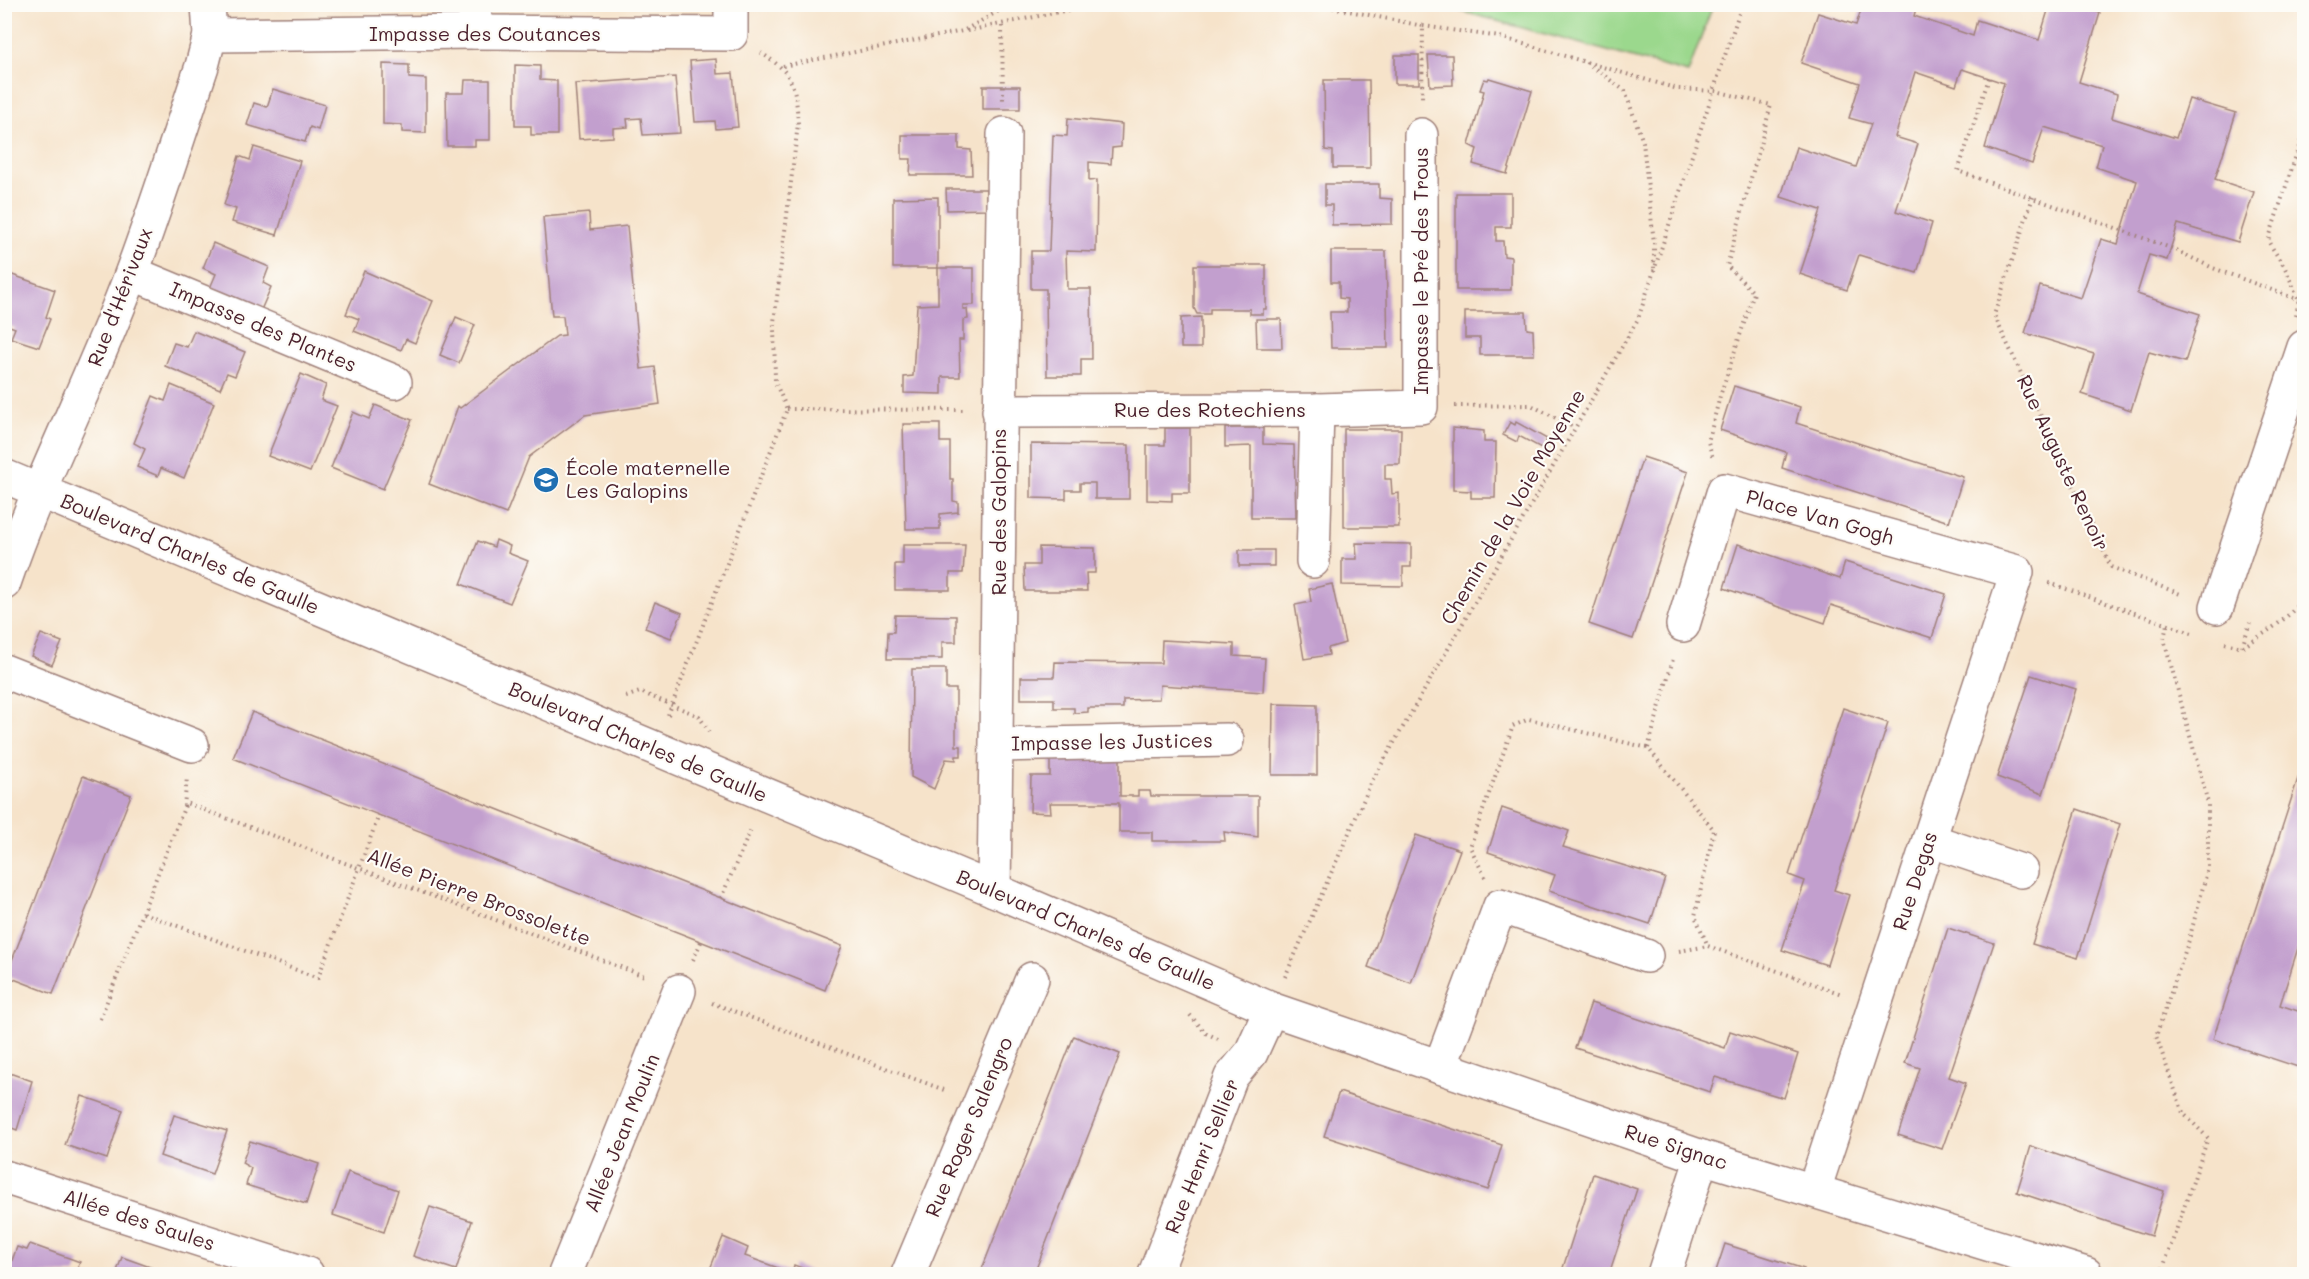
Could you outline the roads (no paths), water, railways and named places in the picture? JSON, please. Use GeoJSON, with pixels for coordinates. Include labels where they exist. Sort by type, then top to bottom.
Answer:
{"type":"FeatureCollection","features":[{"type":"Feature","properties":{"kind":"street","name":"Impasse des Coutances"},"geometry":{"type":"LineString","coordinates":[[209,20],[731,19]]}},
{"type":"Feature","properties":{"kind":"street","name":"Rue d'Hérivaux"},"geometry":{"type":"LineString","coordinates":[[4,583],[38,490],[54,461],[132,273],[202,66],[209,20]]}},
{"type":"Feature","properties":{"kind":"street","name":"Rue des Galopins"},"geometry":{"type":"LineString","coordinates":[[994,890],[998,745],[999,411],[1004,134]]}},
{"type":"Feature","properties":{"kind":"street","name":"Impasse le Pré des Trous"},"geometry":{"type":"LineString","coordinates":[[1421,135],[1421,407]]}},
{"type":"Feature","properties":{"kind":"street","name":"Impasse des Plantes"},"geometry":{"type":"LineString","coordinates":[[132,273],[395,382]]}},
{"type":"Feature","properties":{"kind":"street"},"geometry":{"type":"LineString","coordinates":[[2217,607],[2300,333]]}},
{"type":"Feature","properties":{"kind":"street","name":"Rue des Rotechiens"},"geometry":{"type":"LineString","coordinates":[[999,411],[1317,410],[1421,407]]}},
{"type":"Feature","properties":{"kind":"street"},"geometry":{"type":"LineString","coordinates":[[1313,561],[1317,410]]}},
{"type":"Feature","properties":{"kind":"street","name":"Boulevard Charles de Gaulle"},"geometry":{"type":"LineString","coordinates":[[4,476],[994,890],[1271,1009]]}},
{"type":"Feature","properties":{"kind":"street","name":"Place Van Gogh"},"geometry":{"type":"LineString","coordinates":[[1683,625],[1724,490],[2017,572]]}},
{"type":"Feature","properties":{"kind":"street","name":"Rue Degas"},"geometry":{"type":"LineString","coordinates":[[1814,1190],[2017,572]]}},
{"type":"Feature","properties":{"kind":"street"},"geometry":{"type":"LineString","coordinates":[[4,671],[192,745]]}},
{"type":"Feature","properties":{"kind":"street","name":"Impasse les Justices"},"geometry":{"type":"LineString","coordinates":[[998,745],[1227,740]]}},
{"type":"Feature","properties":{"kind":"street"},"geometry":{"type":"LineString","coordinates":[[1929,840],[2021,872]]}},
{"type":"Feature","properties":{"kind":"street"},"geometry":{"type":"LineString","coordinates":[[1440,1067],[1500,906],[1646,956]]}},
{"type":"Feature","properties":{"kind":"street","name":"Rue Roger Salengro"},"geometry":{"type":"LineString","coordinates":[[908,1275],[978,1103],[1032,979]]}},
{"type":"Feature","properties":{"kind":"street","name":"Allée Jean Moulin"},"geometry":{"type":"LineString","coordinates":[[565,1275],[680,991]]}},
{"type":"Feature","properties":{"kind":"street","name":"Rue Signac"},"geometry":{"type":"LineString","coordinates":[[1271,1009],[1702,1157],[2085,1275]]}},
{"type":"Feature","properties":{"kind":"street","name":"Rue Henri Sellier"},"geometry":{"type":"LineString","coordinates":[[1155,1275],[1231,1077],[1251,1053],[1271,1009]]}},
{"type":"Feature","properties":{"kind":"street"},"geometry":{"type":"LineString","coordinates":[[1664,1275],[1702,1157]]}},
{"type":"Feature","properties":{"kind":"street","name":"Allée des Saules"},"geometry":{"type":"LineString","coordinates":[[4,1177],[307,1275]]}},
{"type":"Feature","properties":{"kind":"place","name":"École maternelle Les Galopins"},"geometry":{"type":"Point","coordinates":[546,480]}}]}
